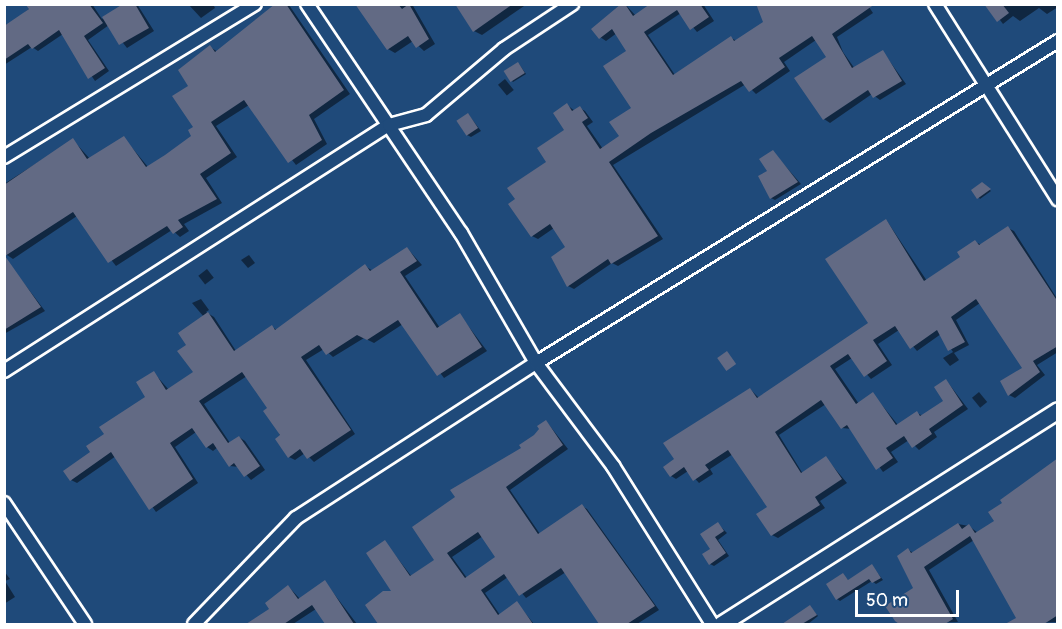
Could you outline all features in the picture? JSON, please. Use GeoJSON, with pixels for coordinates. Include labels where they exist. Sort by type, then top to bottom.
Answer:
{"type":"FeatureCollection","features":[{"type":"Feature","properties":{"kind":"street"},"geometry":{"type":"LineString","coordinates":[[4,157],[255,4]]}},
{"type":"Feature","properties":{"kind":"street"},"geometry":{"type":"LineString","coordinates":[[307,4],[460,233],[536,363],[613,466],[712,624]]}},
{"type":"Feature","properties":{"kind":"street"},"geometry":{"type":"LineString","coordinates":[[4,370],[389,125],[426,114],[504,49],[572,4]]}},
{"type":"Feature","properties":{"kind":"street"},"geometry":{"type":"LineString","coordinates":[[935,4],[989,85],[1058,199]]}},
{"type":"Feature","properties":{"kind":"street"},"geometry":{"type":"LineString","coordinates":[[194,624],[297,518],[536,363],[989,85],[1058,40]]}},
{"type":"Feature","properties":{"kind":"street"},"geometry":{"type":"LineString","coordinates":[[721,624],[1058,411]]}},
{"type":"Feature","properties":{"kind":"street"},"geometry":{"type":"LineString","coordinates":[[4,503],[85,624]]}},
{"type":"Feature","properties":{"kind":"building"},"geometry":{"type":"Polygon","coordinates":[[[25,4],[89,4],[103,23],[84,36],[105,68],[88,79],[59,30],[32,49],[28,44],[4,60],[4,26],[29,9],[25,4]]]}},
{"type":"Feature","properties":{"kind":"building"},"geometry":{"type":"Polygon","coordinates":[[[123,4],[135,4],[149,28],[119,45],[102,17],[123,4]]]}},
{"type":"Feature","properties":{"kind":"building"},"geometry":{"type":"Polygon","coordinates":[[[275,4],[286,4],[344,90],[309,115],[322,140],[288,163],[244,100],[211,122],[231,153],[200,174],[217,199],[178,220],[183,227],[173,234],[167,226],[108,263],[73,212],[5,256],[41,307],[4,330],[4,185],[73,138],[87,159],[124,136],[146,167],[165,155],[191,136],[188,130],[193,127],[172,96],[188,86],[178,70],[210,45],[215,52],[275,4]]]}},
{"type":"Feature","properties":{"kind":"building"},"geometry":{"type":"Polygon","coordinates":[[[355,4],[398,4],[402,9],[409,4],[429,39],[416,48],[408,36],[387,50],[355,4]]]}},
{"type":"Feature","properties":{"kind":"building"},"geometry":{"type":"Polygon","coordinates":[[[455,4],[513,4],[473,32],[455,4]]]}},
{"type":"Feature","properties":{"kind":"building"},"geometry":{"type":"Polygon","coordinates":[[[621,4],[625,4],[633,16],[650,4],[700,4],[709,17],[690,30],[677,10],[644,32],[673,75],[731,36],[734,41],[763,22],[756,4],[875,4],[832,34],[852,68],[883,50],[902,81],[873,98],[868,90],[823,120],[794,78],[826,57],[812,36],[779,58],[785,67],[749,92],[741,81],[651,133],[609,162],[658,236],[611,264],[608,259],[567,287],[551,257],[565,247],[550,224],[531,237],[508,204],[515,199],[507,188],[546,162],[537,148],[564,130],[553,113],[567,103],[572,111],[580,106],[588,118],[582,122],[600,149],[619,136],[609,122],[631,108],[603,66],[626,51],[612,29],[599,39],[591,29],[621,4]]]}},
{"type":"Feature","properties":{"kind":"building"},"geometry":{"type":"Polygon","coordinates":[[[984,4],[1002,4],[1009,13],[997,22],[984,4]]]}},
{"type":"Feature","properties":{"kind":"building"},"geometry":{"type":"Polygon","coordinates":[[[518,62],[525,73],[510,82],[504,71],[518,62]]]}},
{"type":"Feature","properties":{"kind":"building"},"geometry":{"type":"Polygon","coordinates":[[[468,113],[478,128],[466,136],[456,121],[468,113]]]}},
{"type":"Feature","properties":{"kind":"building"},"geometry":{"type":"Polygon","coordinates":[[[773,150],[798,182],[770,199],[758,176],[767,171],[759,159],[773,150]]]}},
{"type":"Feature","properties":{"kind":"building"},"geometry":{"type":"Polygon","coordinates":[[[982,182],[991,189],[977,199],[971,190],[982,182]]]}},
{"type":"Feature","properties":{"kind":"building"},"geometry":{"type":"Polygon","coordinates":[[[886,219],[924,281],[960,257],[957,252],[975,240],[979,245],[1008,226],[1058,302],[1058,346],[1033,361],[1040,372],[1008,396],[1000,381],[1022,368],[976,299],[951,317],[965,342],[948,351],[937,330],[910,349],[895,326],[873,340],[887,361],[864,377],[848,354],[830,366],[856,404],[873,392],[896,425],[917,411],[920,416],[943,401],[934,387],[946,379],[963,405],[929,429],[932,434],[912,448],[904,436],[886,448],[893,458],[876,470],[847,425],[841,429],[821,400],[775,432],[801,473],[826,456],[842,479],[815,497],[820,505],[771,536],[756,514],[767,507],[728,450],[705,465],[709,470],[693,481],[684,467],[670,477],[663,467],[674,459],[663,443],[750,388],[757,398],[868,323],[825,259],[886,219]]]}},
{"type":"Feature","properties":{"kind":"building"},"geometry":{"type":"Polygon","coordinates":[[[407,247],[417,261],[400,272],[437,328],[460,313],[482,347],[437,376],[398,320],[367,340],[357,335],[326,355],[319,345],[301,357],[351,430],[307,459],[300,449],[288,458],[275,439],[280,435],[263,411],[267,408],[242,372],[199,401],[228,443],[239,436],[260,466],[244,477],[234,463],[229,467],[213,443],[206,448],[192,428],[170,443],[193,479],[149,510],[111,452],[70,481],[63,471],[90,452],[86,446],[104,434],[99,427],[145,397],[136,382],[154,371],[166,390],[193,372],[177,351],[186,345],[178,333],[208,312],[234,351],[272,325],[275,330],[365,264],[370,271],[407,247]]]}},
{"type":"Feature","properties":{"kind":"building"},"geometry":{"type":"Polygon","coordinates":[[[727,351],[736,364],[726,371],[717,358],[727,351]]]}},
{"type":"Feature","properties":{"kind":"building"},"geometry":{"type":"Polygon","coordinates":[[[546,420],[563,445],[506,487],[538,534],[582,504],[655,606],[627,624],[599,624],[561,568],[519,596],[504,574],[481,590],[498,615],[517,601],[533,624],[378,624],[365,605],[383,591],[391,591],[366,553],[385,540],[410,576],[434,560],[412,527],[455,497],[450,490],[521,448],[519,445],[539,429],[537,426],[546,420]],[[478,532],[447,553],[465,578],[495,557],[478,532]]]}},
{"type":"Feature","properties":{"kind":"building"},"geometry":{"type":"Polygon","coordinates":[[[1058,458],[1058,615],[1044,624],[1005,624],[1016,618],[970,536],[924,567],[953,619],[945,624],[899,624],[895,621],[885,606],[913,588],[897,556],[908,548],[911,553],[958,523],[962,529],[969,524],[975,533],[994,521],[988,512],[1002,503],[1000,500],[1058,458]]]}},
{"type":"Feature","properties":{"kind":"building"},"geometry":{"type":"Polygon","coordinates":[[[718,522],[724,531],[715,537],[726,553],[709,565],[702,554],[710,549],[700,534],[718,522]]]}},
{"type":"Feature","properties":{"kind":"building"},"geometry":{"type":"Polygon","coordinates":[[[872,564],[881,578],[872,583],[869,579],[836,600],[826,584],[843,573],[848,580],[872,564]]]}},
{"type":"Feature","properties":{"kind":"building"},"geometry":{"type":"Polygon","coordinates":[[[325,580],[354,624],[325,624],[312,605],[284,624],[246,624],[269,609],[265,603],[288,585],[298,599],[325,580]]]}},
{"type":"Feature","properties":{"kind":"building"},"geometry":{"type":"Polygon","coordinates":[[[810,605],[817,615],[802,624],[782,624],[810,605]]]}}]}
